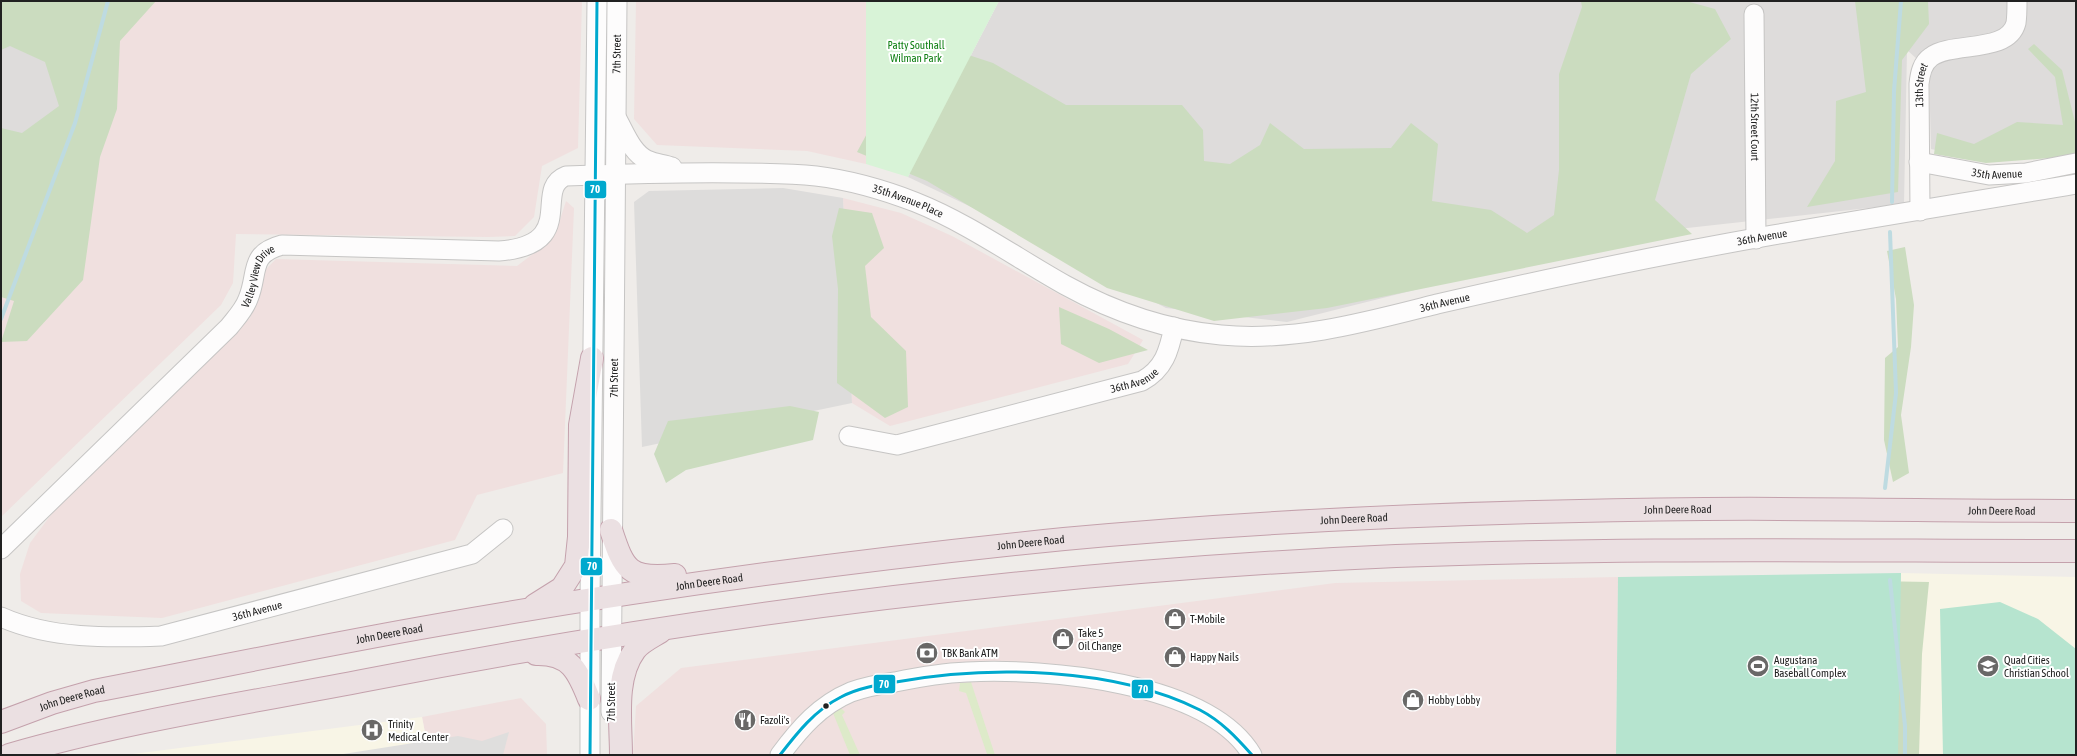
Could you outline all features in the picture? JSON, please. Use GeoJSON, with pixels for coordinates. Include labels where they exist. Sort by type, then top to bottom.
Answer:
{"type":"FeatureCollection","features":[{"type":"Feature","properties":{"kind":"highway"},"geometry":{"type":"LineString","coordinates":[[525,610],[562,588],[576,566],[579,537],[580,425],[592,358]]}},
{"type":"Feature","properties":{"kind":"highway","name":"John Deere Road"},"geometry":{"type":"LineString","coordinates":[[1,722],[52,703],[94,691],[437,625],[746,576],[905,556],[1134,533],[1385,516],[1705,509],[2076,511]]}},
{"type":"Feature","properties":{"kind":"highway"},"geometry":{"type":"LineString","coordinates":[[611,530],[623,563],[639,574],[650,576],[687,574],[810,558],[905,556]]}},
{"type":"Feature","properties":{"kind":"highway"},"geometry":{"type":"LineString","coordinates":[[9,755],[102,731],[427,668],[600,639],[874,600],[1120,574],[1387,557],[1627,550],[2076,551]]}},
{"type":"Feature","properties":{"kind":"highway"},"geometry":{"type":"LineString","coordinates":[[621,755],[621,689],[624,670],[636,649],[652,637],[669,628]]}},
{"type":"Feature","properties":{"kind":"highway"},"geometry":{"type":"LineString","coordinates":[[511,654],[540,654],[561,658],[577,670],[589,699]]}},
{"type":"Feature","properties":{"kind":"highway"},"geometry":{"type":"LineString","coordinates":[[1,710],[94,691]]}},
{"type":"Feature","properties":{"kind":"street","name":"7th Street"},"geometry":{"type":"LineString","coordinates":[[597,1],[592,358],[600,639],[611,755]]}},
{"type":"Feature","properties":{"kind":"street","name":"7th Street"},"geometry":{"type":"LineString","coordinates":[[600,598],[611,530],[617,1]]}},
{"type":"Feature","properties":{"kind":"street","name":"13th Street"},"geometry":{"type":"LineString","coordinates":[[1920,211],[1920,71],[1931,57],[1941,53],[1998,41],[2007,37],[2016,24],[2017,1]]}},
{"type":"Feature","properties":{"kind":"street","name":"12th Street Court"},"geometry":{"type":"LineString","coordinates":[[1754,14],[1756,239]]}},
{"type":"Feature","properties":{"kind":"street"},"geometry":{"type":"LineString","coordinates":[[616,118],[633,147],[641,156],[648,161],[663,164],[684,172]]}},
{"type":"Feature","properties":{"kind":"street","name":"35th Avenue"},"geometry":{"type":"LineString","coordinates":[[1919,162],[1989,175],[2026,173],[2076,163]]}},
{"type":"Feature","properties":{"kind":"street","name":"35th Avenue Place"},"geometry":{"type":"LineString","coordinates":[[616,175],[684,172],[789,174],[819,176],[862,186],[904,198],[938,212],[1096,301],[1128,314],[1174,328]]}},
{"type":"Feature","properties":{"kind":"street","name":"Valley View Drive"},"geometry":{"type":"LineString","coordinates":[[1,549],[229,327],[241,313],[248,300],[257,262],[265,252],[282,245],[499,251],[525,248],[542,236],[548,226],[553,190],[558,179],[566,176],[616,175]]}},
{"type":"Feature","properties":{"kind":"street","name":"36th Avenue"},"geometry":{"type":"LineString","coordinates":[[849,436],[896,445],[1142,381],[1156,372],[1165,359],[1169,352],[1174,328],[1240,336],[1267,337],[1326,331],[1587,271],[1756,239],[2076,184]]}},
{"type":"Feature","properties":{"kind":"street","name":"36th Avenue"},"geometry":{"type":"LineString","coordinates":[[1,617],[28,627],[53,632],[92,635],[161,636],[472,554],[503,529]]}},
{"type":"Feature","properties":{"kind":"street","name":"7th Street"},"geometry":{"type":"LineString","coordinates":[[590,755],[589,699],[600,639]]}},
{"type":"Feature","properties":{"kind":"street"},"geometry":{"type":"LineString","coordinates":[[780,755],[808,720],[825,706],[852,692],[918,678],[966,672],[1033,672],[1067,675],[1109,682],[1148,691],[1202,710],[1230,728],[1252,755]]}},
{"type":"Feature","properties":{"kind":"shaded area"},"geometry":{"type":"Polygon","coordinates":[[[1,1],[107,1],[1,285],[1,1]]]}},
{"type":"Feature","properties":{"kind":"shaded area"},"geometry":{"type":"Polygon","coordinates":[[[107,1],[582,1],[578,148],[542,166],[534,217],[515,236],[236,234],[233,283],[221,305],[1,517],[1,285],[107,1]]]}},
{"type":"Feature","properties":{"kind":"shaded area"},"geometry":{"type":"Polygon","coordinates":[[[636,1],[866,1],[866,164],[807,151],[657,145],[634,119],[636,1]]]}},
{"type":"Feature","properties":{"kind":"shaded area"},"geometry":{"type":"Polygon","coordinates":[[[999,1],[2076,1],[2076,142],[1997,162],[1931,149],[1929,70],[1907,50],[1904,204],[1642,233],[1287,322],[1166,308],[1007,224],[908,177],[999,1]]]}},
{"type":"Feature","properties":{"kind":"shaded area"},"geometry":{"type":"Polygon","coordinates":[[[783,188],[843,198],[852,403],[642,447],[634,202],[649,191],[783,188]]]}},
{"type":"Feature","properties":{"kind":"shaded area"},"geometry":{"type":"Polygon","coordinates":[[[843,198],[901,213],[952,236],[1143,340],[1128,364],[890,426],[852,403],[843,198]]]}},
{"type":"Feature","properties":{"kind":"shaded area"},"geometry":{"type":"Polygon","coordinates":[[[566,201],[574,208],[563,473],[477,495],[455,540],[162,618],[41,613],[21,601],[20,574],[30,543],[56,508],[250,318],[262,289],[264,271],[276,259],[517,266],[546,244],[556,232],[566,201]]]}},
{"type":"Feature","properties":{"kind":"shaded area","name":"Quad Cities Christian School"},"geometry":{"type":"Polygon","coordinates":[[[1901,573],[2076,577],[2076,755],[1898,755],[1901,573]]]}},
{"type":"Feature","properties":{"kind":"shaded area"},"geometry":{"type":"Polygon","coordinates":[[[1618,577],[1616,755],[633,755],[636,706],[681,668],[1335,583],[1618,577]]]}},
{"type":"Feature","properties":{"kind":"shaded area"},"geometry":{"type":"Polygon","coordinates":[[[521,698],[546,724],[547,755],[437,755],[427,743],[422,717],[521,698]]]}},
{"type":"Feature","properties":{"kind":"shaded area","name":"Trinity Medical Center"},"geometry":{"type":"Polygon","coordinates":[[[422,717],[427,743],[437,755],[125,755],[422,717]]]}},
{"type":"Feature","properties":{"kind":"shaded area"},"geometry":{"type":"Polygon","coordinates":[[[509,732],[503,755],[337,755],[458,736],[482,741],[509,732]]]}},
{"type":"Feature","properties":{"kind":"green space"},"geometry":{"type":"Polygon","coordinates":[[[1,1],[156,1],[120,41],[117,109],[100,157],[83,280],[27,341],[1,342],[14,301],[1,297],[1,128],[22,133],[59,106],[45,62],[10,46],[1,50],[1,1]]]}},
{"type":"Feature","properties":{"kind":"green space","name":"Patty Southall Wilman Park"},"geometry":{"type":"Polygon","coordinates":[[[866,1],[999,1],[908,177],[866,164],[866,1]]]}},
{"type":"Feature","properties":{"kind":"green space"},"geometry":{"type":"Polygon","coordinates":[[[1581,1],[1686,1],[1715,9],[1731,39],[1691,74],[1655,200],[1692,234],[1327,308],[1214,321],[1107,288],[927,181],[857,152],[870,128],[932,43],[993,63],[1066,105],[1182,105],[1203,130],[1204,161],[1230,164],[1260,145],[1270,123],[1304,149],[1391,148],[1411,123],[1438,144],[1432,201],[1491,210],[1527,233],[1554,215],[1559,170],[1559,74],[1582,7],[1581,1]]]}},
{"type":"Feature","properties":{"kind":"green space"},"geometry":{"type":"Polygon","coordinates":[[[1855,1],[1928,1],[1929,24],[1902,60],[1898,192],[1807,207],[1835,161],[1836,101],[1866,92],[1855,1]]]}},
{"type":"Feature","properties":{"kind":"green space"},"geometry":{"type":"Polygon","coordinates":[[[2034,44],[2062,70],[2076,126],[2076,153],[2050,158],[1986,163],[1934,154],[1937,133],[1974,144],[2017,122],[2063,125],[2055,77],[2028,49],[2034,44]]]}},
{"type":"Feature","properties":{"kind":"green space"},"geometry":{"type":"Polygon","coordinates":[[[839,208],[872,213],[884,248],[865,266],[871,317],[906,351],[908,407],[885,418],[837,383],[838,289],[832,236],[839,208]]]}},
{"type":"Feature","properties":{"kind":"green space"},"geometry":{"type":"Polygon","coordinates":[[[1905,247],[1914,305],[1911,347],[1901,415],[1909,473],[1893,482],[1884,440],[1885,358],[1898,347],[1896,299],[1887,251],[1905,247]]]}},
{"type":"Feature","properties":{"kind":"green space"},"geometry":{"type":"Polygon","coordinates":[[[1059,307],[1109,329],[1148,350],[1099,363],[1061,344],[1059,307]]]}},
{"type":"Feature","properties":{"kind":"green space"},"geometry":{"type":"Polygon","coordinates":[[[790,406],[819,412],[813,440],[686,470],[666,483],[654,454],[668,421],[790,406]]]}},
{"type":"Feature","properties":{"kind":"green space","name":"Augustana Baseball Complex"},"geometry":{"type":"Polygon","coordinates":[[[1901,573],[1898,755],[1616,755],[1618,577],[1901,573]]]}},
{"type":"Feature","properties":{"kind":"green space"},"geometry":{"type":"Polygon","coordinates":[[[1874,581],[1929,582],[1922,654],[1919,755],[1892,755],[1874,581]]]}},
{"type":"Feature","properties":{"kind":"green space"},"geometry":{"type":"Polygon","coordinates":[[[2000,602],[2038,619],[2076,649],[2076,755],[1943,755],[1940,609],[2000,602]]]}},
{"type":"Feature","properties":{"kind":"green space"},"geometry":{"type":"Polygon","coordinates":[[[971,682],[995,755],[985,755],[987,754],[966,693],[959,691],[960,683],[971,682]]]}},
{"type":"Feature","properties":{"kind":"green space"},"geometry":{"type":"Polygon","coordinates":[[[841,708],[845,712],[842,715],[860,755],[850,755],[833,713],[841,708]]]}},
{"type":"Feature","properties":{"kind":"waterway"},"geometry":{"type":"LineString","coordinates":[[1,319],[75,123],[108,1]]}},
{"type":"Feature","properties":{"kind":"waterway"},"geometry":{"type":"LineString","coordinates":[[1892,202],[1894,91],[1901,1]]}},
{"type":"Feature","properties":{"kind":"waterway"},"geometry":{"type":"LineString","coordinates":[[1885,488],[1896,393],[1890,232]]}},
{"type":"Feature","properties":{"kind":"waterway"},"geometry":{"type":"LineString","coordinates":[[1890,580],[1905,726],[1905,755]]}},
{"type":"Feature","properties":{"kind":"transit line","name":"70"},"geometry":{"type":"LineString","coordinates":[[590,755],[597,1]]}},
{"type":"Feature","properties":{"kind":"transit line","name":"70"},"geometry":{"type":"LineString","coordinates":[[780,755],[800,730],[823,708],[854,691],[882,684],[932,677],[970,673],[1010,672],[1091,678],[1130,685],[1166,696],[1208,714],[1234,736],[1252,755]]}},
{"type":"Feature","properties":{"kind":"place","name":"T-Mobile"},"geometry":{"type":"Point","coordinates":[1175,619]}},
{"type":"Feature","properties":{"kind":"place","name":"Take 5 Oil Change"},"geometry":{"type":"Point","coordinates":[1063,639]}},
{"type":"Feature","properties":{"kind":"place","name":"TBK Bank ATM"},"geometry":{"type":"Point","coordinates":[927,653]}},
{"type":"Feature","properties":{"kind":"place","name":"Happy Nails"},"geometry":{"type":"Point","coordinates":[1175,657]}},
{"type":"Feature","properties":{"kind":"place","name":"Augustana Baseball Complex"},"geometry":{"type":"Point","coordinates":[1758,666]}},
{"type":"Feature","properties":{"kind":"place","name":"Quad Cities Christian School"},"geometry":{"type":"Point","coordinates":[1988,666]}},
{"type":"Feature","properties":{"kind":"place","name":"Hobby Lobby"},"geometry":{"type":"Point","coordinates":[1413,700]}},
{"type":"Feature","properties":{"kind":"place","name":"Fazoli's"},"geometry":{"type":"Point","coordinates":[745,720]}},
{"type":"Feature","properties":{"kind":"place","name":"Trinity Medical Center"},"geometry":{"type":"Point","coordinates":[372,730]}}]}
